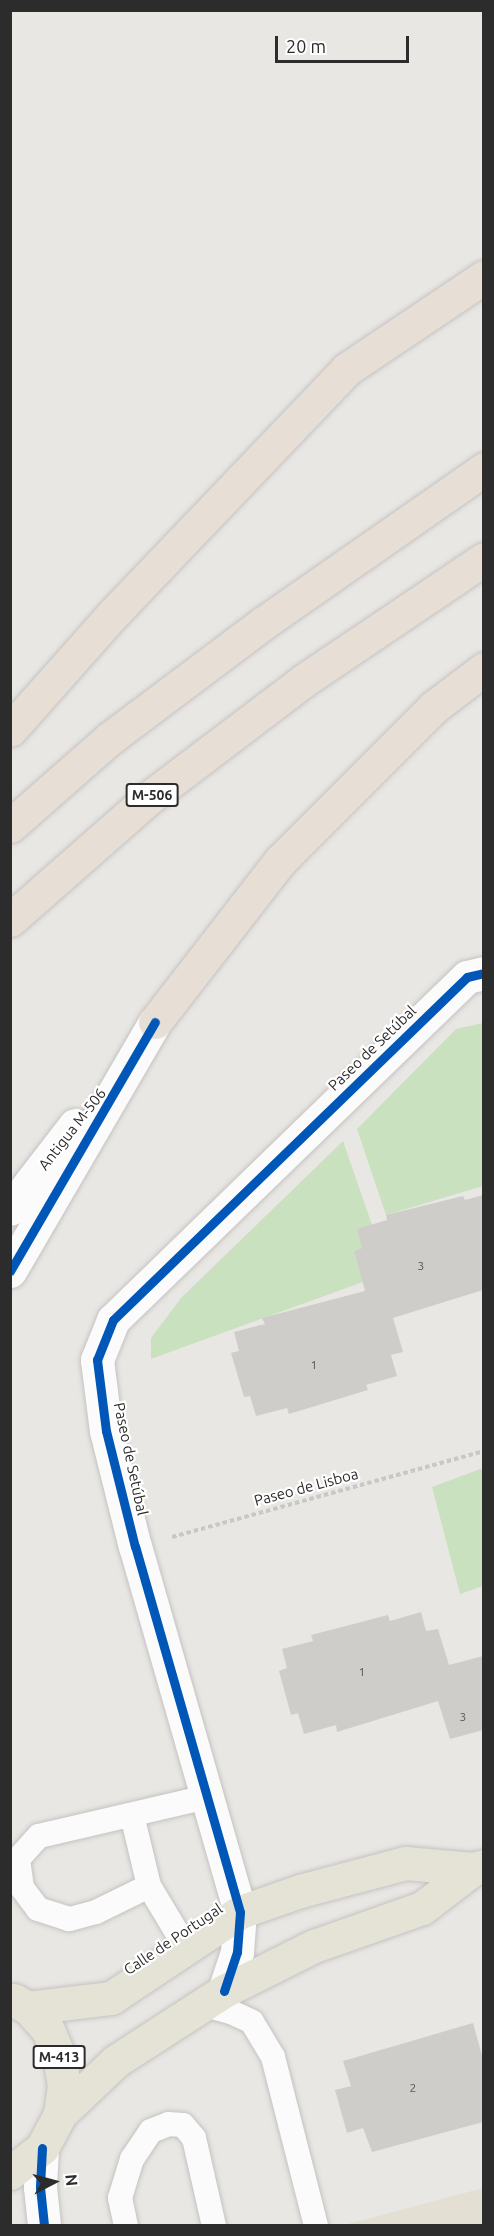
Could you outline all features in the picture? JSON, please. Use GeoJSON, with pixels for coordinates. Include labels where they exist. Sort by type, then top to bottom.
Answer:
{"type":"FeatureCollection","features":[{"type":"Feature","properties":{"kind":"highway"},"geometry":{"type":"LineString","coordinates":[[10,730],[114,613],[347,369],[483,277]]}},
{"type":"Feature","properties":{"kind":"highway"},"geometry":{"type":"LineString","coordinates":[[10,825],[109,739],[262,624],[483,469]]}},
{"type":"Feature","properties":{"kind":"highway","name":"M-506"},"geometry":{"type":"LineString","coordinates":[[10,920],[149,798],[303,681],[483,559]]}},
{"type":"Feature","properties":{"kind":"highway"},"geometry":{"type":"LineString","coordinates":[[155,1022],[280,861],[434,707],[483,669]]}},
{"type":"Feature","properties":{"kind":"main road","name":"Calle de Portugal"},"geometry":{"type":"LineString","coordinates":[[19,2003],[111,1998],[240,1912],[300,1891],[405,1863],[478,1867]]}},
{"type":"Feature","properties":{"kind":"main road","name":"Calle de Portugal"},"geometry":{"type":"LineString","coordinates":[[60,2114],[116,2061],[214,1998],[314,1947],[422,1908],[478,1867]]}},
{"type":"Feature","properties":{"kind":"main road","name":"M-413"},"geometry":{"type":"LineString","coordinates":[[10,2173],[42,2148],[60,2114],[64,2086],[59,2056],[48,2030],[19,2003]]}},
{"type":"Feature","properties":{"kind":"street","name":"Paseo de Setúbal"},"geometry":{"type":"LineString","coordinates":[[214,1998],[237,1952],[240,1912],[135,1547],[106,1431],[97,1360],[113,1320],[467,977],[483,973]]}},
{"type":"Feature","properties":{"kind":"street","name":"Antigua M-506"},"geometry":{"type":"LineString","coordinates":[[10,1209],[155,1022]]}},
{"type":"Feature","properties":{"kind":"street"},"geometry":{"type":"LineString","coordinates":[[10,1272],[155,1022]]}},
{"type":"Feature","properties":{"kind":"street"},"geometry":{"type":"LineString","coordinates":[[42,2148],[40,2187],[44,2226]]}},
{"type":"Feature","properties":{"kind":"lane"},"geometry":{"type":"LineString","coordinates":[[149,1886],[96,1912],[69,1919],[38,1909],[22,1888],[18,1859],[39,1836],[206,1797]]}},
{"type":"Feature","properties":{"kind":"lane"},"geometry":{"type":"LineString","coordinates":[[132,1815],[149,1886],[186,1946]]}},
{"type":"Feature","properties":{"kind":"lane"},"geometry":{"type":"LineString","coordinates":[[214,1998],[231,2012],[252,2022],[273,2057],[316,2226]]}},
{"type":"Feature","properties":{"kind":"lane"},"geometry":{"type":"LineString","coordinates":[[126,2226],[120,2198],[132,2159],[151,2131],[168,2124],[183,2125],[194,2138],[214,2226]]}},
{"type":"Feature","properties":{"kind":"shaded area"},"geometry":{"type":"Polygon","coordinates":[[[483,2188],[483,2225],[344,2225],[483,2188]]]}},
{"type":"Feature","properties":{"kind":"green space"},"geometry":{"type":"Polygon","coordinates":[[[483,1023],[483,1186],[386,1215],[357,1129],[456,1029],[483,1023]]]}},
{"type":"Feature","properties":{"kind":"green space"},"geometry":{"type":"Polygon","coordinates":[[[343,1141],[372,1225],[362,1248],[354,1251],[363,1282],[151,1359],[151,1338],[181,1298],[343,1141]]]}},
{"type":"Feature","properties":{"kind":"green space"},"geometry":{"type":"Polygon","coordinates":[[[483,1468],[483,1586],[460,1594],[432,1487],[483,1468]]]}},
{"type":"Feature","properties":{"kind":"building"},"geometry":{"type":"Polygon","coordinates":[[[483,1195],[483,1290],[393,1318],[403,1352],[391,1355],[397,1376],[366,1385],[368,1390],[289,1414],[287,1408],[256,1416],[250,1396],[244,1397],[231,1353],[239,1351],[234,1332],[265,1324],[262,1318],[365,1291],[354,1251],[362,1248],[357,1229],[387,1220],[386,1215],[463,1196],[465,1200],[483,1195]]]}},
{"type":"Feature","properties":{"kind":"building"},"geometry":{"type":"Polygon","coordinates":[[[421,1612],[426,1631],[438,1629],[449,1665],[483,1656],[483,1730],[450,1739],[438,1701],[337,1732],[336,1725],[304,1734],[298,1713],[291,1715],[279,1671],[287,1668],[282,1649],[313,1641],[311,1635],[388,1615],[390,1621],[421,1612]]]}},
{"type":"Feature","properties":{"kind":"building"},"geometry":{"type":"Polygon","coordinates":[[[473,2023],[483,2059],[483,2122],[372,2152],[363,2128],[347,2133],[335,2090],[351,2086],[343,2061],[473,2023]]]}},
{"type":"Feature","properties":{"kind":"cycle path"},"geometry":{"type":"LineString","coordinates":[[224,1991],[237,1952],[240,1912],[135,1547],[106,1431],[97,1360],[113,1320],[467,977],[484,973]]}},
{"type":"Feature","properties":{"kind":"cycle path"},"geometry":{"type":"LineString","coordinates":[[10,1271],[155,1022]]}},
{"type":"Feature","properties":{"kind":"cycle path"},"geometry":{"type":"LineString","coordinates":[[42,2148],[40,2187],[44,2226]]}}]}
